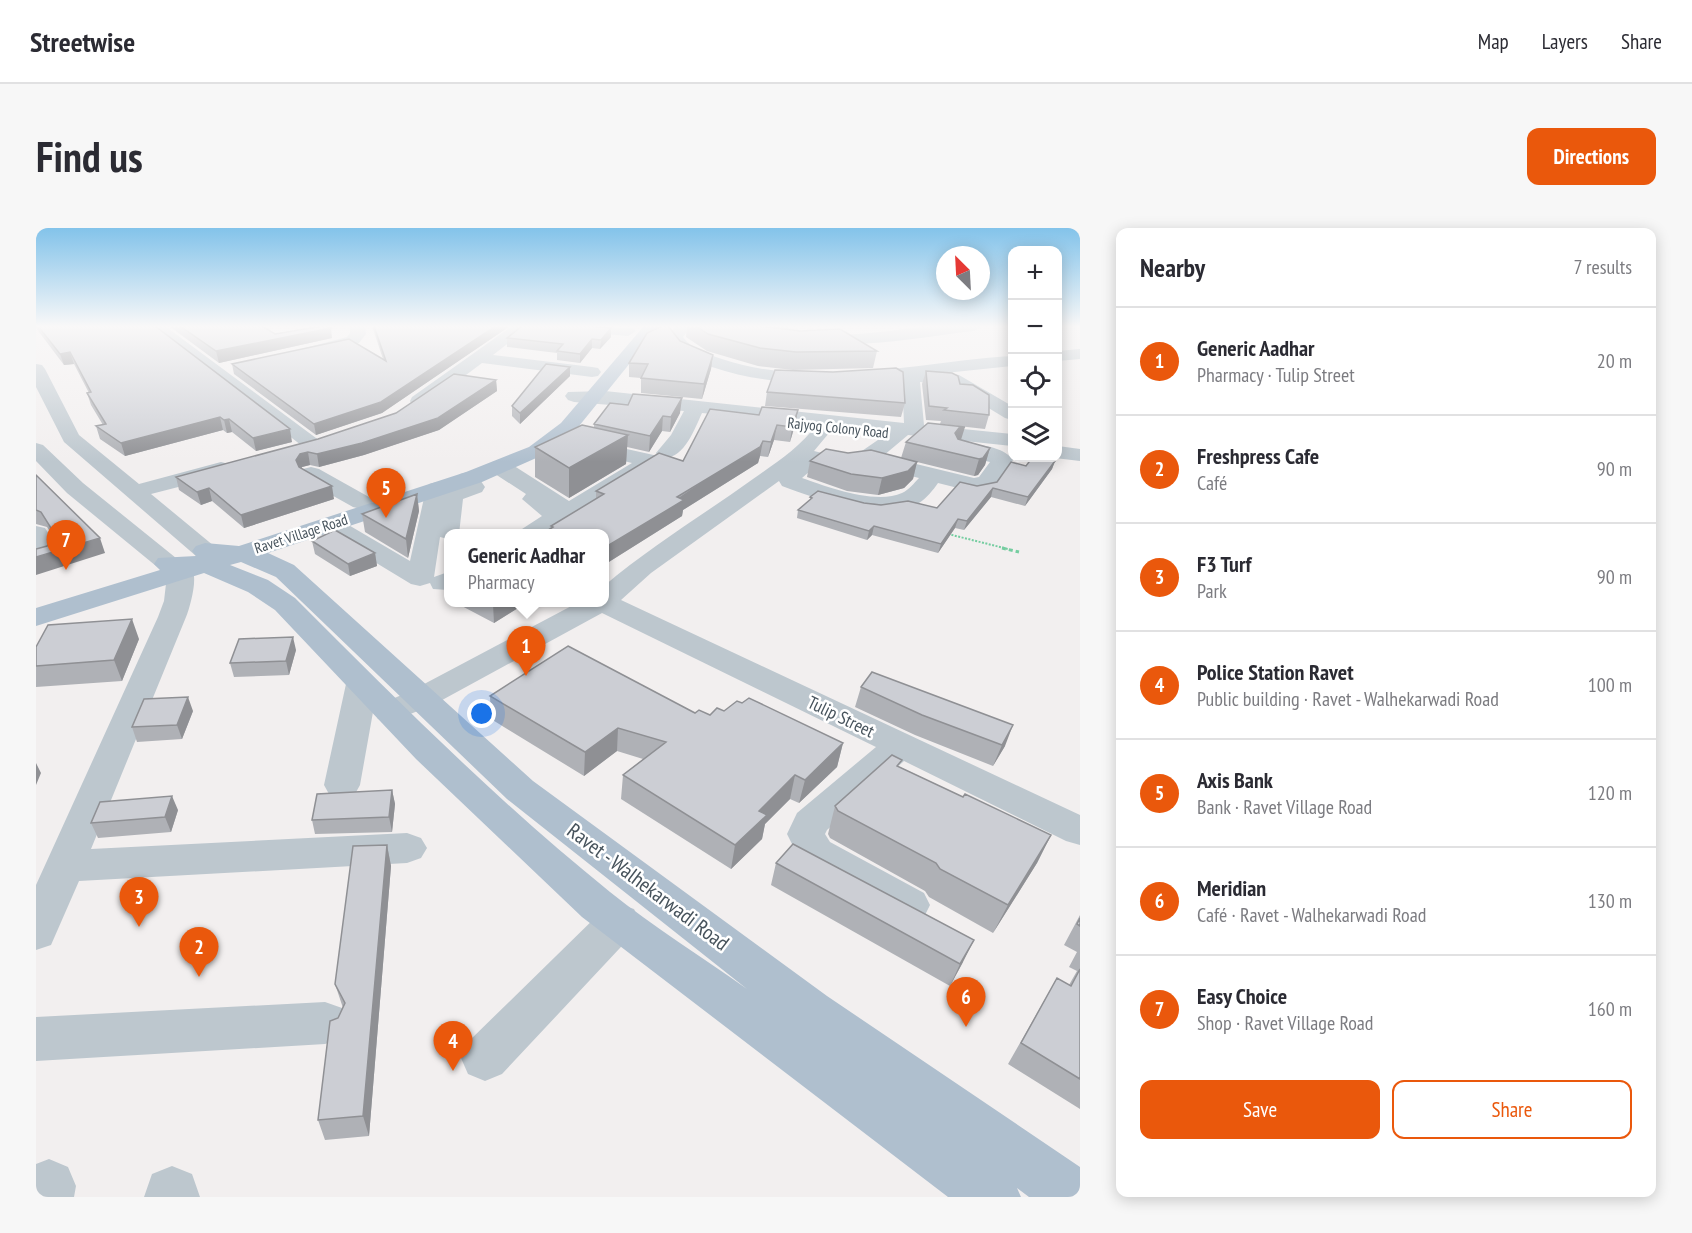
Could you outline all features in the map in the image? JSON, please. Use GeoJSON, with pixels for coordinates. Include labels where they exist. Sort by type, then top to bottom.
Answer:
{"type":"FeatureCollection","features":[{"type":"Feature","properties":{"kind":"main road","name":"Ravet Village Road"},"geometry":{"type":"LineString","coordinates":[[36,617],[200,561],[361,501],[478,466],[527,444],[583,397],[608,371]]}},
{"type":"Feature","properties":{"kind":"main road","name":"Ravet Village Road"},"geometry":{"type":"LineString","coordinates":[[36,602],[331,525],[486,472],[536,451],[555,439],[583,397],[592,372]]}},
{"type":"Feature","properties":{"kind":"main road","name":"Ravet - Walhekarwadi Road"},"geometry":{"type":"LineString","coordinates":[[200,561],[258,586],[285,604],[362,684],[406,705],[800,1004],[1076,1197]]}},
{"type":"Feature","properties":{"kind":"main road","name":"Ravet - Walhekarwadi Road"},"geometry":{"type":"LineString","coordinates":[[200,561],[271,563],[304,587],[512,830],[619,921],[993,1197]]}},
{"type":"Feature","properties":{"kind":"street"},"geometry":{"type":"LineString","coordinates":[[37,371],[52,420],[132,492],[200,561]]}},
{"type":"Feature","properties":{"kind":"street"},"geometry":{"type":"LineString","coordinates":[[214,371],[313,445]]}},
{"type":"Feature","properties":{"kind":"street"},"geometry":{"type":"LineString","coordinates":[[400,414],[461,371]]}},
{"type":"Feature","properties":{"kind":"street"},"geometry":{"type":"LineString","coordinates":[[586,371],[592,372]]}},
{"type":"Feature","properties":{"kind":"street"},"geometry":{"type":"LineString","coordinates":[[755,371],[789,378],[834,379],[911,371]]}},
{"type":"Feature","properties":{"kind":"street"},"geometry":{"type":"LineString","coordinates":[[900,433],[911,377],[915,376],[953,379],[1008,412]]}},
{"type":"Feature","properties":{"kind":"street"},"geometry":{"type":"LineString","coordinates":[[800,389],[899,378],[903,380],[900,433]]}},
{"type":"Feature","properties":{"kind":"street"},"geometry":{"type":"LineString","coordinates":[[742,412],[747,397],[832,391]]}},
{"type":"Feature","properties":{"kind":"street","name":"Rajyog Colony Road"},"geometry":{"type":"LineString","coordinates":[[583,397],[605,397],[742,412],[1008,446]]}},
{"type":"Feature","properties":{"kind":"street","name":"Rajyog Colony Road"},"geometry":{"type":"LineString","coordinates":[[583,397],[600,402],[827,424]]}},
{"type":"Feature","properties":{"kind":"street"},"geometry":{"type":"LineString","coordinates":[[666,453],[680,438],[693,412]]}},
{"type":"Feature","properties":{"kind":"street"},"geometry":{"type":"LineString","coordinates":[[609,597],[642,568],[801,452],[827,424]]}},
{"type":"Feature","properties":{"kind":"street"},"geometry":{"type":"LineString","coordinates":[[850,459],[900,433],[991,454],[1002,460],[981,485],[933,475],[850,459],[818,456],[812,458],[789,477],[790,481],[855,500],[886,504],[908,499],[917,494],[933,475]]}},
{"type":"Feature","properties":{"kind":"street","name":"Rajyog Colony Road"},"geometry":{"type":"LineString","coordinates":[[900,433],[1008,440]]}},
{"type":"Feature","properties":{"kind":"street"},"geometry":{"type":"LineString","coordinates":[[291,451],[335,438]]}},
{"type":"Feature","properties":{"kind":"street"},"geometry":{"type":"LineString","coordinates":[[486,472],[565,509],[572,510],[650,461],[555,439]]}},
{"type":"Feature","properties":{"kind":"street"},"geometry":{"type":"LineString","coordinates":[[1062,445],[1080,447]]}},
{"type":"Feature","properties":{"kind":"street"},"geometry":{"type":"LineString","coordinates":[[36,448],[46,472],[200,561]]}},
{"type":"Feature","properties":{"kind":"street"},"geometry":{"type":"LineString","coordinates":[[1062,453],[1080,455]]}},
{"type":"Feature","properties":{"kind":"street"},"geometry":{"type":"LineString","coordinates":[[132,492],[234,466]]}},
{"type":"Feature","properties":{"kind":"street"},"geometry":{"type":"LineString","coordinates":[[486,472],[555,513],[558,518],[539,529]]}},
{"type":"Feature","properties":{"kind":"street"},"geometry":{"type":"LineString","coordinates":[[449,529],[452,495],[474,487],[486,472]]}},
{"type":"Feature","properties":{"kind":"street"},"geometry":{"type":"LineString","coordinates":[[311,474],[361,501]]}},
{"type":"Feature","properties":{"kind":"street"},"geometry":{"type":"LineString","coordinates":[[331,525],[420,578],[437,489]]}},
{"type":"Feature","properties":{"kind":"street"},"geometry":{"type":"LineString","coordinates":[[36,533],[48,551],[36,557]]}},
{"type":"Feature","properties":{"kind":"street"},"geometry":{"type":"LineString","coordinates":[[36,932],[178,601],[200,561]]}},
{"type":"Feature","properties":{"kind":"street","name":"Tulip Street"},"geometry":{"type":"LineString","coordinates":[[609,605],[1080,831]]}},
{"type":"Feature","properties":{"kind":"street"},"geometry":{"type":"LineString","coordinates":[[406,705],[593,607]]}},
{"type":"Feature","properties":{"kind":"street"},"geometry":{"type":"LineString","coordinates":[[342,785],[362,684]]}},
{"type":"Feature","properties":{"kind":"street"},"geometry":{"type":"LineString","coordinates":[[900,745],[810,824],[806,834],[810,846],[816,853],[909,905]]}},
{"type":"Feature","properties":{"kind":"street"},"geometry":{"type":"LineString","coordinates":[[64,866],[407,848]]}},
{"type":"Feature","properties":{"kind":"street"},"geometry":{"type":"LineString","coordinates":[[485,1058],[619,921]]}},
{"type":"Feature","properties":{"kind":"street"},"geometry":{"type":"LineString","coordinates":[[36,1039],[325,1023]]}},
{"type":"Feature","properties":{"kind":"building"},"geometry":{"type":"Polygon","coordinates":[[[80,371],[214,371],[290,429],[253,438],[229,419],[224,420],[220,417],[121,443],[96,426],[106,424],[87,393],[91,392],[80,371]]]}},
{"type":"Feature","properties":{"kind":"building"},"geometry":{"type":"Polygon","coordinates":[[[242,371],[428,371],[381,402],[314,424],[242,371]]]}},
{"type":"Feature","properties":{"kind":"building"},"geometry":{"type":"Polygon","coordinates":[[[540,371],[565,371],[520,413],[512,406],[540,371]]]}},
{"type":"Feature","properties":{"kind":"building"},"geometry":{"type":"Polygon","coordinates":[[[644,371],[708,371],[704,384],[641,378],[644,371]]]}},
{"type":"Feature","properties":{"kind":"building"},"geometry":{"type":"Polygon","coordinates":[[[775,371],[902,371],[905,403],[767,392],[775,371]]]}},
{"type":"Feature","properties":{"kind":"building"},"geometry":{"type":"Polygon","coordinates":[[[926,371],[952,373],[958,376],[960,384],[973,385],[989,395],[989,415],[929,406],[926,371]]]}},
{"type":"Feature","properties":{"kind":"building"},"geometry":{"type":"Polygon","coordinates":[[[454,374],[496,380],[438,418],[362,443],[317,454],[308,452],[300,454],[296,460],[299,467],[332,486],[241,515],[209,488],[197,492],[176,477],[318,439],[396,413],[454,374]]]}},
{"type":"Feature","properties":{"kind":"building"},"geometry":{"type":"Polygon","coordinates":[[[633,394],[682,398],[671,417],[663,416],[650,436],[594,424],[610,403],[628,405],[633,394]]]}},
{"type":"Feature","properties":{"kind":"building"},"geometry":{"type":"Polygon","coordinates":[[[762,407],[798,410],[792,427],[777,425],[771,442],[763,441],[760,447],[677,497],[684,500],[609,545],[609,529],[550,529],[553,527],[551,526],[604,494],[596,491],[659,453],[683,461],[710,409],[759,415],[762,407]]]}},
{"type":"Feature","properties":{"kind":"building"},"geometry":{"type":"Polygon","coordinates":[[[928,423],[965,427],[959,428],[955,433],[958,439],[990,448],[983,458],[979,459],[906,442],[928,423]]]}},
{"type":"Feature","properties":{"kind":"building"},"geometry":{"type":"Polygon","coordinates":[[[582,425],[628,435],[569,468],[535,447],[582,425]]]}},
{"type":"Feature","properties":{"kind":"building"},"geometry":{"type":"Polygon","coordinates":[[[826,449],[848,453],[871,450],[917,462],[908,471],[882,478],[851,474],[810,461],[826,449]]]}},
{"type":"Feature","properties":{"kind":"building"},"geometry":{"type":"Polygon","coordinates":[[[1011,462],[1026,466],[1029,462],[1054,462],[1028,497],[993,488],[967,521],[958,519],[941,544],[874,526],[869,531],[798,510],[818,491],[864,503],[881,505],[908,501],[937,508],[960,482],[977,486],[997,482],[1011,462]]]}},
{"type":"Feature","properties":{"kind":"building"},"geometry":{"type":"Polygon","coordinates":[[[36,475],[100,538],[36,557],[36,549],[47,546],[56,536],[41,512],[36,510],[36,475]]]}},
{"type":"Feature","properties":{"kind":"building"},"geometry":{"type":"Polygon","coordinates":[[[417,494],[406,539],[362,514],[417,494]]]}},
{"type":"Feature","properties":{"kind":"building"},"geometry":{"type":"Polygon","coordinates":[[[335,530],[375,553],[348,564],[312,541],[335,530]]]}},
{"type":"Feature","properties":{"kind":"building"},"geometry":{"type":"Polygon","coordinates":[[[132,619],[114,660],[36,666],[36,647],[48,625],[132,619]]]}},
{"type":"Feature","properties":{"kind":"building"},"geometry":{"type":"Polygon","coordinates":[[[293,637],[286,661],[230,663],[239,639],[293,637]]]}},
{"type":"Feature","properties":{"kind":"building"},"geometry":{"type":"Polygon","coordinates":[[[568,646],[695,713],[699,710],[710,715],[717,708],[724,711],[737,701],[742,703],[749,698],[843,743],[805,780],[795,775],[759,811],[767,815],[735,845],[623,775],[666,742],[618,728],[585,752],[490,696],[568,646]]]}},
{"type":"Feature","properties":{"kind":"building"},"geometry":{"type":"Polygon","coordinates":[[[872,672],[1013,725],[1002,745],[922,715],[861,687],[872,672]]]}},
{"type":"Feature","properties":{"kind":"building"},"geometry":{"type":"Polygon","coordinates":[[[188,697],[177,725],[132,727],[144,699],[188,697]]]}},
{"type":"Feature","properties":{"kind":"building"},"geometry":{"type":"Polygon","coordinates":[[[892,755],[902,760],[897,766],[963,797],[965,794],[1051,835],[1008,905],[940,869],[936,863],[838,811],[835,806],[892,755]]]}},
{"type":"Feature","properties":{"kind":"building"},"geometry":{"type":"Polygon","coordinates":[[[392,790],[389,817],[312,820],[317,794],[392,790]]]}},
{"type":"Feature","properties":{"kind":"building"},"geometry":{"type":"Polygon","coordinates":[[[172,796],[165,817],[91,823],[100,802],[172,796]]]}},
{"type":"Feature","properties":{"kind":"building"},"geometry":{"type":"Polygon","coordinates":[[[793,844],[974,940],[960,964],[776,863],[793,844]]]}},
{"type":"Feature","properties":{"kind":"building"},"geometry":{"type":"Polygon","coordinates":[[[387,845],[363,1116],[318,1120],[330,1021],[338,1018],[345,1003],[335,984],[353,846],[387,845]]]}},
{"type":"Feature","properties":{"kind":"building"},"geometry":{"type":"Polygon","coordinates":[[[1080,969],[1080,1079],[1021,1043],[1057,978],[1071,986],[1080,969]]]}},
{"type":"Feature","properties":{"kind":"place","name":"Axis Bank"},"geometry":{"type":"Point","coordinates":[386,518]}},
{"type":"Feature","properties":{"kind":"place","name":"Easy Choice"},"geometry":{"type":"Point","coordinates":[66,570]}},
{"type":"Feature","properties":{"kind":"place","name":"Generic Aadhar"},"geometry":{"type":"Point","coordinates":[526,676]}},
{"type":"Feature","properties":{"kind":"place","name":"F3 Turf"},"geometry":{"type":"Point","coordinates":[139,927]}},
{"type":"Feature","properties":{"kind":"place","name":"Freshpress Cafe"},"geometry":{"type":"Point","coordinates":[199,977]}},
{"type":"Feature","properties":{"kind":"place","name":"Meridian"},"geometry":{"type":"Point","coordinates":[966,1027]}},
{"type":"Feature","properties":{"kind":"place","name":"Police Station Ravet"},"geometry":{"type":"Point","coordinates":[453,1071]}}]}
